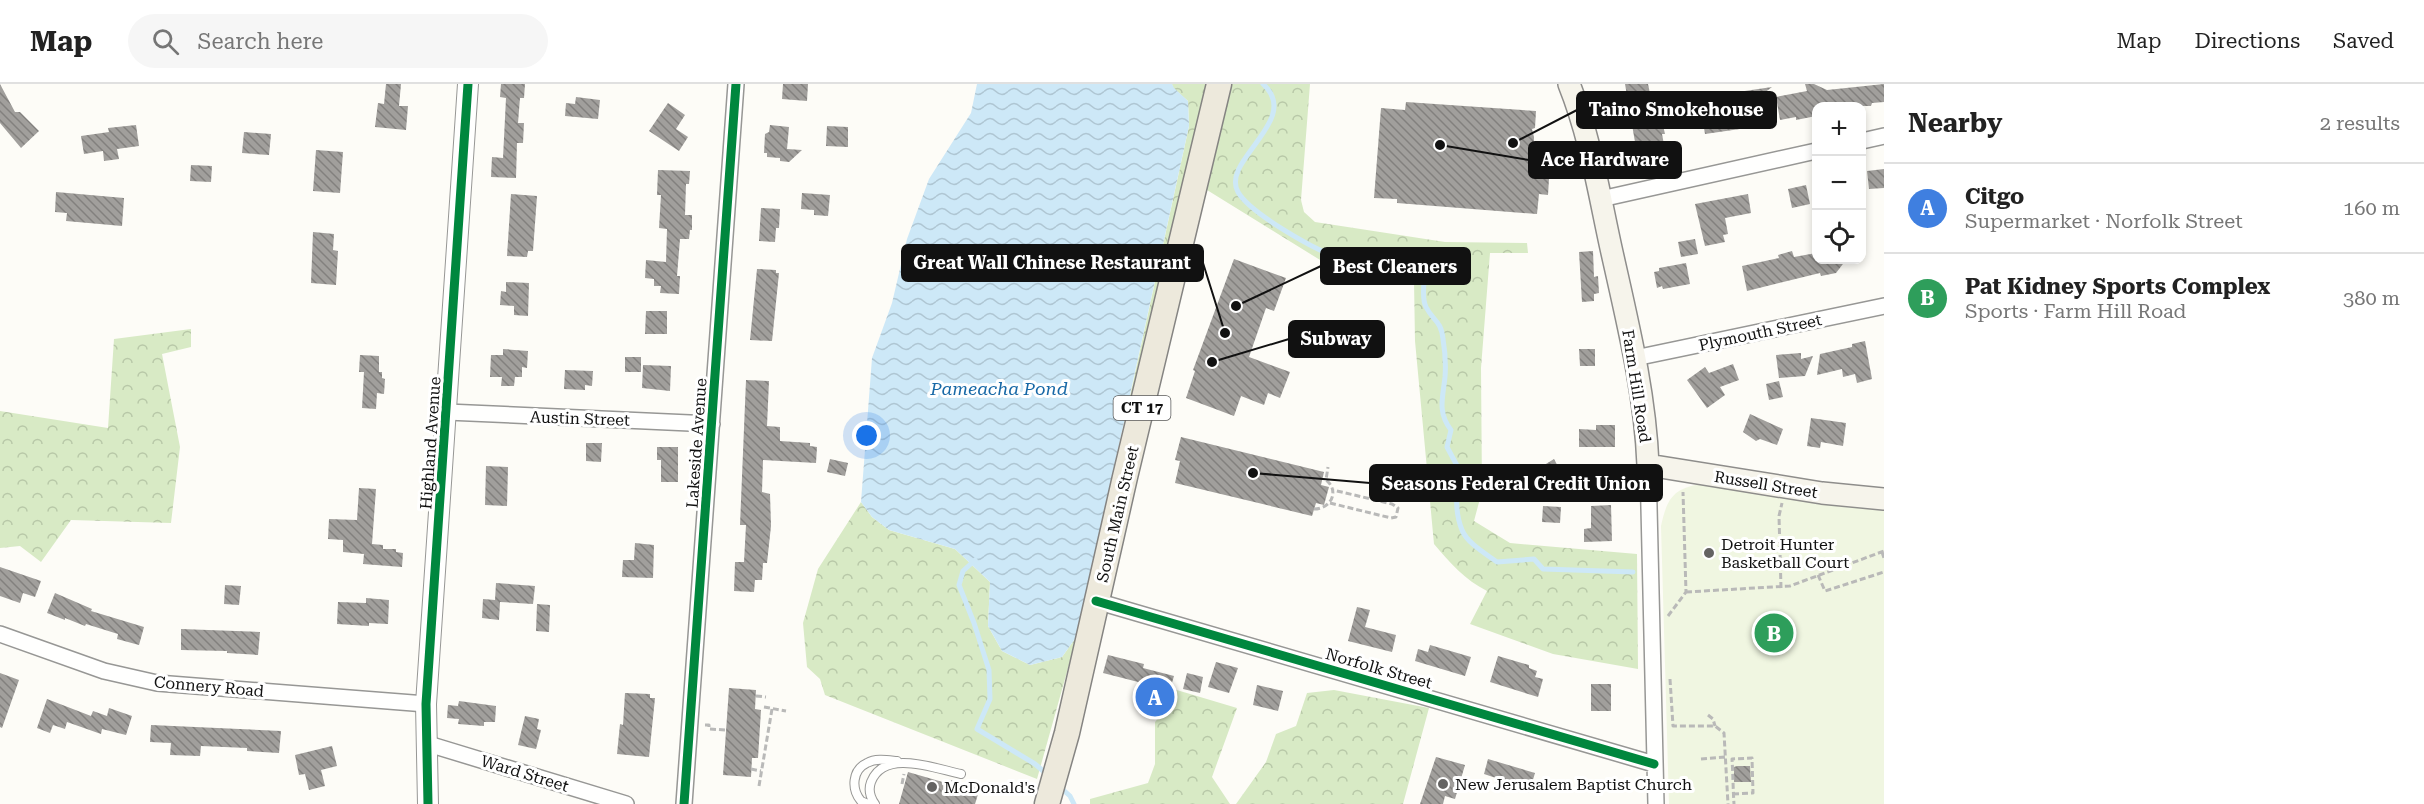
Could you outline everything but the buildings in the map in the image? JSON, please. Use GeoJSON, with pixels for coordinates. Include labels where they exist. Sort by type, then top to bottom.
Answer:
{"type":"FeatureCollection","features":[{"type":"Feature","properties":{"kind":"main road","name":"South Main Street"},"geometry":{"type":"LineString","coordinates":[[1048,799],[1066,733],[1219,84]]}},
{"type":"Feature","properties":{"kind":"main road","name":"Farm Hill Road"},"geometry":{"type":"LineString","coordinates":[[1569,84],[1586,137],[1601,199],[1635,358],[1646,428],[1648,465]]}},
{"type":"Feature","properties":{"kind":"main road","name":"Russell Street"},"geometry":{"type":"LineString","coordinates":[[1648,465],[1822,493],[1884,499]]}},
{"type":"Feature","properties":{"kind":"street","name":"Highland Avenue"},"geometry":{"type":"LineString","coordinates":[[428,804],[426,704],[468,84]]}},
{"type":"Feature","properties":{"kind":"street","name":"Lakeside Avenue"},"geometry":{"type":"LineString","coordinates":[[684,804],[736,84]]}},
{"type":"Feature","properties":{"kind":"street"},"geometry":{"type":"LineString","coordinates":[[1866,140],[1884,136]]}},
{"type":"Feature","properties":{"kind":"street"},"geometry":{"type":"LineString","coordinates":[[1601,199],[1812,152]]}},
{"type":"Feature","properties":{"kind":"street","name":"Plymouth Street"},"geometry":{"type":"LineString","coordinates":[[1635,358],[1884,306]]}},
{"type":"Feature","properties":{"kind":"street","name":"Austin Street"},"geometry":{"type":"LineString","coordinates":[[447,412],[712,424]]}},
{"type":"Feature","properties":{"kind":"street","name":"Farm Hill Road"},"geometry":{"type":"LineString","coordinates":[[1648,465],[1656,804]]}},
{"type":"Feature","properties":{"kind":"street","name":"Norfolk Street"},"geometry":{"type":"LineString","coordinates":[[1096,601],[1654,765]]}},
{"type":"Feature","properties":{"kind":"street","name":"Connery Road"},"geometry":{"type":"LineString","coordinates":[[0,634],[104,671],[157,683],[426,704]]}},
{"type":"Feature","properties":{"kind":"street","name":"Ward Street"},"geometry":{"type":"LineString","coordinates":[[425,743],[626,804]]}},
{"type":"Feature","properties":{"kind":"lane"},"geometry":{"type":"LineString","coordinates":[[868,804],[861,801],[854,788],[856,774],[867,763],[881,760],[961,774]]}},
{"type":"Feature","properties":{"kind":"lane"},"geometry":{"type":"LineString","coordinates":[[874,804],[869,789],[873,777],[887,767],[905,765]]}},
{"type":"Feature","properties":{"kind":"path"},"geometry":{"type":"LineString","coordinates":[[1314,509],[1324,508],[1330,503],[1333,490],[1326,480],[1328,467]]}},
{"type":"Feature","properties":{"kind":"path"},"geometry":{"type":"LineString","coordinates":[[1330,503],[1391,518],[1396,518],[1399,513],[1398,508],[1392,504],[1333,490]]}},
{"type":"Feature","properties":{"kind":"path"},"geometry":{"type":"LineString","coordinates":[[1669,625],[1668,614],[1686,592],[1683,492]]}},
{"type":"Feature","properties":{"kind":"path"},"geometry":{"type":"LineString","coordinates":[[1782,502],[1779,516],[1782,588]]}},
{"type":"Feature","properties":{"kind":"path"},"geometry":{"type":"LineString","coordinates":[[1686,592],[1782,588],[1883,551],[1884,558]]}},
{"type":"Feature","properties":{"kind":"path"},"geometry":{"type":"LineString","coordinates":[[1818,575],[1826,591],[1884,572]]}},
{"type":"Feature","properties":{"kind":"path"},"geometry":{"type":"LineString","coordinates":[[1670,668],[1673,726],[1715,726],[1720,728],[1726,737],[1728,804]]}},
{"type":"Feature","properties":{"kind":"path"},"geometry":{"type":"LineString","coordinates":[[756,696],[766,698]]}},
{"type":"Feature","properties":{"kind":"path"},"geometry":{"type":"LineString","coordinates":[[764,707],[786,711]]}},
{"type":"Feature","properties":{"kind":"path"},"geometry":{"type":"LineString","coordinates":[[759,786],[772,709]]}},
{"type":"Feature","properties":{"kind":"path"},"geometry":{"type":"LineString","coordinates":[[1708,715],[1713,719],[1715,726]]}},
{"type":"Feature","properties":{"kind":"path"},"geometry":{"type":"LineString","coordinates":[[709,725],[709,729],[726,730]]}},
{"type":"Feature","properties":{"kind":"path"},"geometry":{"type":"LineString","coordinates":[[760,733],[767,734]]}},
{"type":"Feature","properties":{"kind":"path"},"geometry":{"type":"LineString","coordinates":[[1701,759],[1726,757]]}},
{"type":"Feature","properties":{"kind":"path"},"geometry":{"type":"LineString","coordinates":[[1733,794],[1753,793],[1752,758],[1732,759],[1733,794],[1734,804]]}},
{"type":"Feature","properties":{"kind":"path"},"geometry":{"type":"LineString","coordinates":[[898,771],[905,765]]}},
{"type":"Feature","properties":{"kind":"path"},"geometry":{"type":"LineString","coordinates":[[751,769],[762,771]]}},
{"type":"Feature","properties":{"kind":"path"},"geometry":{"type":"LineString","coordinates":[[1727,779],[1733,779]]}},
{"type":"Feature","properties":{"kind":"green space"},"geometry":{"type":"Polygon","coordinates":[[[1172,84],[1206,84],[1111,483],[1189,126],[1188,101],[1173,88],[1172,84]]]}},
{"type":"Feature","properties":{"kind":"green space"},"geometry":{"type":"Polygon","coordinates":[[[1232,84],[1310,84],[1301,200],[1304,212],[1315,222],[1445,242],[1527,243],[1528,253],[1490,253],[1481,368],[1482,491],[1474,521],[1510,543],[1637,554],[1638,669],[1553,654],[1470,624],[1487,591],[1465,576],[1434,544],[1415,341],[1414,281],[1333,268],[1207,190],[1232,84]]]}},
{"type":"Feature","properties":{"kind":"green space"},"geometry":{"type":"Polygon","coordinates":[[[191,329],[191,347],[162,354],[180,447],[171,523],[71,520],[41,562],[20,546],[0,548],[0,411],[108,428],[114,339],[191,329]]]}},
{"type":"Feature","properties":{"kind":"green space"},"geometry":{"type":"Polygon","coordinates":[[[1704,484],[1844,507],[1884,510],[1884,804],[1669,804],[1661,526],[1666,508],[1673,496],[1685,488],[1704,484]]]}},
{"type":"Feature","properties":{"kind":"green space"},"geometry":{"type":"Polygon","coordinates":[[[861,502],[872,517],[889,530],[955,549],[990,582],[988,626],[1002,651],[1030,665],[1062,657],[1077,636],[1037,779],[825,695],[820,679],[807,667],[803,623],[818,569],[861,502]]]}},
{"type":"Feature","properties":{"kind":"green space"},"geometry":{"type":"Polygon","coordinates":[[[1170,688],[1237,708],[1212,777],[1230,804],[1090,804],[1090,799],[1148,783],[1155,764],[1155,722],[1163,713],[1170,688]]]}},
{"type":"Feature","properties":{"kind":"green space"},"geometry":{"type":"Polygon","coordinates":[[[1334,690],[1429,708],[1403,804],[1236,804],[1266,762],[1276,734],[1296,726],[1307,693],[1334,690]]]}},
{"type":"Feature","properties":{"kind":"water","name":"Pameacha Pond"},"geometry":{"type":"Polygon","coordinates":[[[977,84],[1172,84],[1188,101],[1189,126],[1077,636],[1062,657],[1030,665],[1002,651],[988,626],[990,582],[955,549],[889,530],[872,517],[861,502],[872,358],[892,303],[907,239],[929,179],[971,113],[977,84]]]}},
{"type":"Feature","properties":{"kind":"waterway"},"geometry":{"type":"LineString","coordinates":[[1263,84],[1273,98],[1273,112],[1268,126],[1240,167],[1236,180],[1238,192],[1245,201],[1285,231],[1330,254],[1351,260],[1402,265],[1422,270],[1424,302],[1439,324],[1443,339],[1445,377],[1442,411],[1451,430],[1447,447],[1461,473],[1457,509],[1464,535],[1477,548],[1497,562],[1534,559],[1543,569],[1633,572]]}},
{"type":"Feature","properties":{"kind":"waterway"},"geometry":{"type":"LineString","coordinates":[[975,560],[963,571],[959,585],[989,670],[990,699],[977,729],[1035,764],[1049,776]]}},
{"type":"Feature","properties":{"kind":"waterway"},"geometry":{"type":"LineString","coordinates":[[1060,787],[1070,796],[1074,804]]}},
{"type":"Feature","properties":{"kind":"cycle path"},"geometry":{"type":"LineString","coordinates":[[428,804],[426,704],[468,84]]}},
{"type":"Feature","properties":{"kind":"cycle path"},"geometry":{"type":"LineString","coordinates":[[684,804],[736,84]]}},
{"type":"Feature","properties":{"kind":"cycle path"},"geometry":{"type":"LineString","coordinates":[[1096,601],[1654,764]]}},
{"type":"Feature","properties":{"kind":"place","name":"Taino Smokehouse"},"geometry":{"type":"Point","coordinates":[1513,143]}},
{"type":"Feature","properties":{"kind":"place","name":"Ace Hardware"},"geometry":{"type":"Point","coordinates":[1440,145]}},
{"type":"Feature","properties":{"kind":"place","name":"Best Cleaners"},"geometry":{"type":"Point","coordinates":[1236,306]}},
{"type":"Feature","properties":{"kind":"place","name":"Great Wall Chinese Restaurant"},"geometry":{"type":"Point","coordinates":[1225,333]}},
{"type":"Feature","properties":{"kind":"place","name":"Subway"},"geometry":{"type":"Point","coordinates":[1212,362]}},
{"type":"Feature","properties":{"kind":"place","name":"Seasons Federal Credit Union"},"geometry":{"type":"Point","coordinates":[1253,473]}},
{"type":"Feature","properties":{"kind":"place","name":"Detroit Hunter Basketball Court"},"geometry":{"type":"Point","coordinates":[1709,553]}},
{"type":"Feature","properties":{"kind":"place","name":"Pat Kidney Sports Complex"},"geometry":{"type":"Point","coordinates":[1774,633]}},
{"type":"Feature","properties":{"kind":"place","name":"Citgo"},"geometry":{"type":"Point","coordinates":[1155,697]}},
{"type":"Feature","properties":{"kind":"place","name":"New Jerusalem Baptist Church"},"geometry":{"type":"Point","coordinates":[1443,784]}},
{"type":"Feature","properties":{"kind":"place","name":"McDonald's"},"geometry":{"type":"Point","coordinates":[932,787]}}]}
